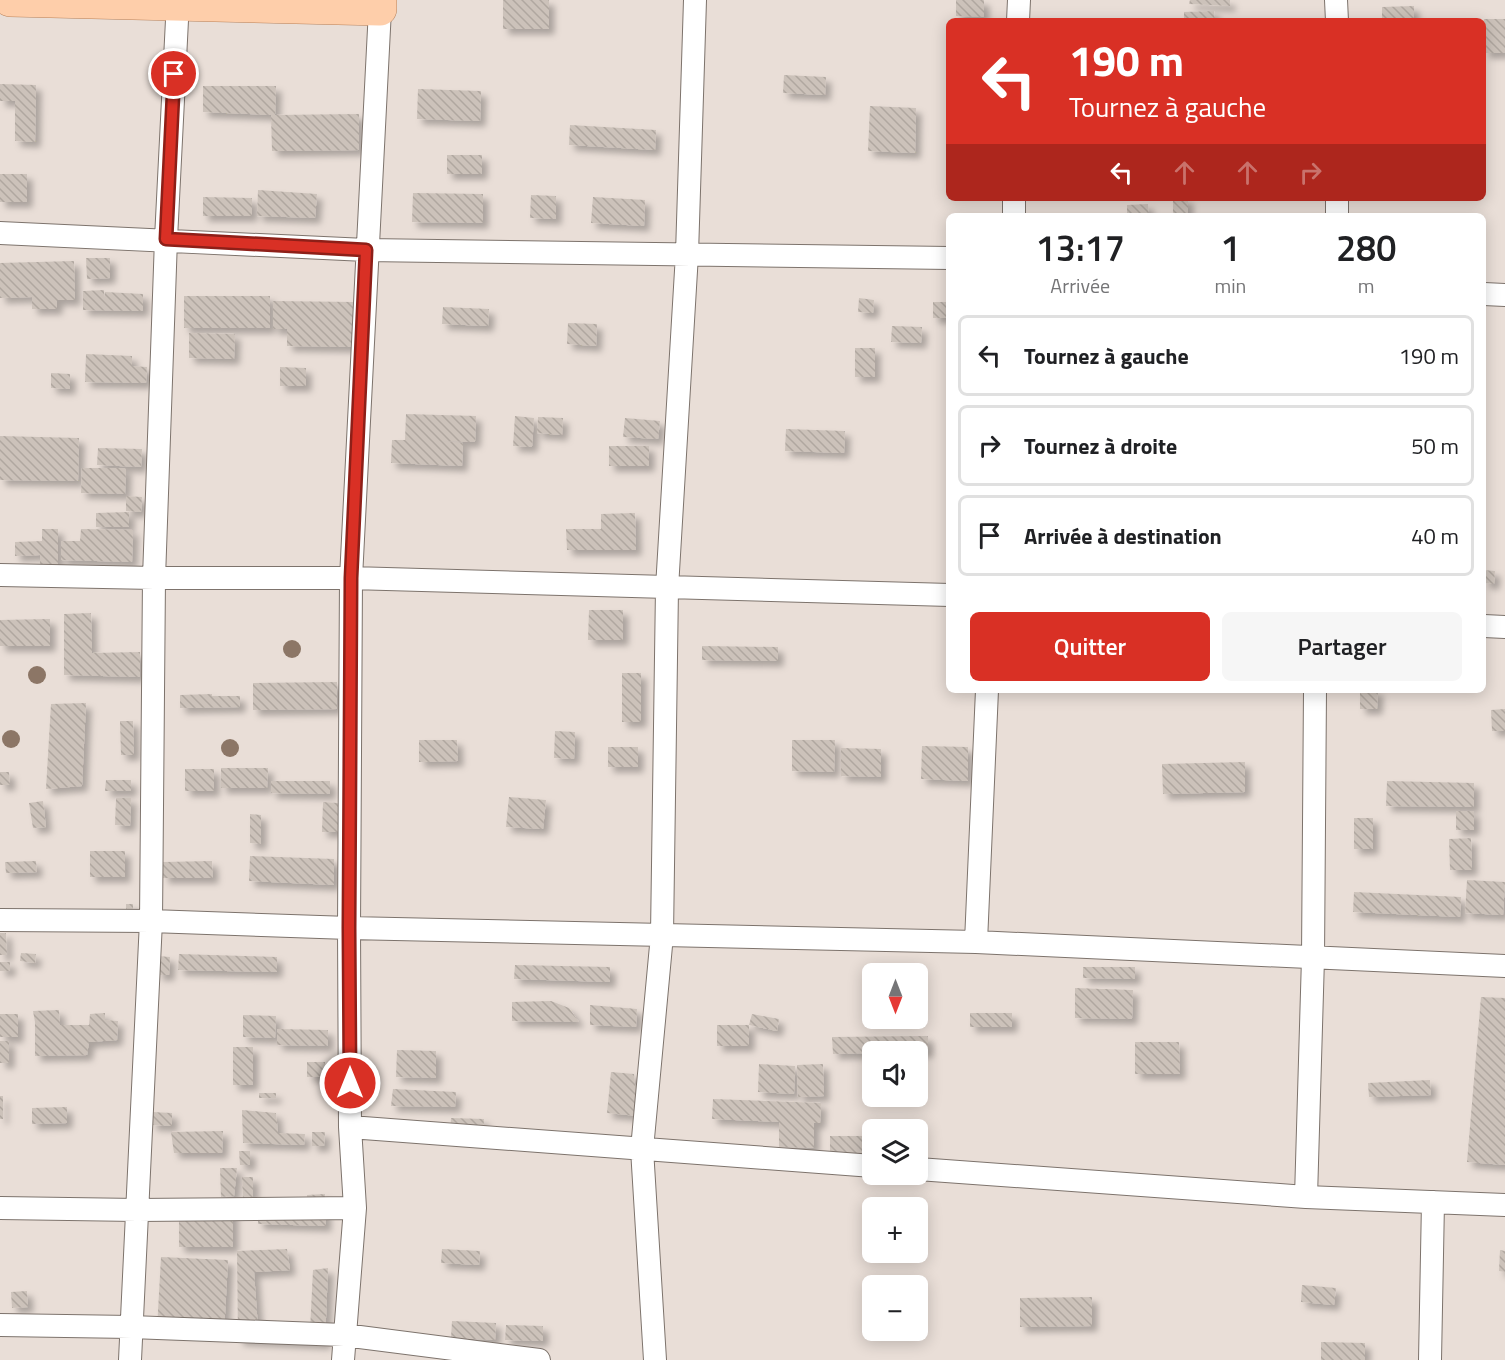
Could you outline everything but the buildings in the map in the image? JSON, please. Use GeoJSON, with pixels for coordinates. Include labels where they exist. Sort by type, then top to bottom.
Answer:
{"type":"FeatureCollection","features":[{"type":"Feature","properties":{"kind":"main road"},"geometry":{"type":"LineString","coordinates":[[10,0],[380,4]]}},
{"type":"Feature","properties":{"kind":"street"},"geometry":{"type":"LineString","coordinates":[[655,1360],[642,1149],[662,935],[667,588],[687,254],[695,0]]}},
{"type":"Feature","properties":{"kind":"street"},"geometry":{"type":"LineString","coordinates":[[1018,18],[1019,0]]}},
{"type":"Feature","properties":{"kind":"street"},"geometry":{"type":"LineString","coordinates":[[1336,0],[1336,18]]}},
{"type":"Feature","properties":{"kind":"street"},"geometry":{"type":"LineString","coordinates":[[130,1360],[151,921],[154,578],[166,239],[178,1]]}},
{"type":"Feature","properties":{"kind":"street"},"geometry":{"type":"LineString","coordinates":[[344,1360],[344,1335],[355,1208],[350,1127],[351,578],[380,4]]}},
{"type":"Feature","properties":{"kind":"street"},"geometry":{"type":"LineString","coordinates":[[0,232],[366,250],[946,258]]}},
{"type":"Feature","properties":{"kind":"street"},"geometry":{"type":"LineString","coordinates":[[1486,294],[1505,295]]}},
{"type":"Feature","properties":{"kind":"street"},"geometry":{"type":"LineString","coordinates":[[0,575],[351,578],[946,595]]}},
{"type":"Feature","properties":{"kind":"street"},"geometry":{"type":"LineString","coordinates":[[1486,626],[1505,627]]}},
{"type":"Feature","properties":{"kind":"street"},"geometry":{"type":"LineString","coordinates":[[976,942],[987,693]]}},
{"type":"Feature","properties":{"kind":"street"},"geometry":{"type":"LineString","coordinates":[[1306,1197],[1313,958],[1315,693]]}},
{"type":"Feature","properties":{"kind":"street"},"geometry":{"type":"LineString","coordinates":[[0,920],[151,921],[349,928],[976,942],[1505,966]]}},
{"type":"Feature","properties":{"kind":"street"},"geometry":{"type":"LineString","coordinates":[[350,1127],[862,1165]]}},
{"type":"Feature","properties":{"kind":"street"},"geometry":{"type":"LineString","coordinates":[[928,1170],[1306,1197],[1505,1205]]}},
{"type":"Feature","properties":{"kind":"street"},"geometry":{"type":"LineString","coordinates":[[1430,1360],[1433,1202]]}},
{"type":"Feature","properties":{"kind":"street"},"geometry":{"type":"LineString","coordinates":[[0,1208],[136,1210],[355,1208]]}},
{"type":"Feature","properties":{"kind":"street"},"geometry":{"type":"LineString","coordinates":[[0,1325],[131,1327],[344,1335],[539,1360]]}},
{"type":"Feature","properties":{"kind":"route"},"geometry":{"type":"LineString","coordinates":[[174,74],[166,239],[366,250],[351,578],[350,1083]]}}]}
